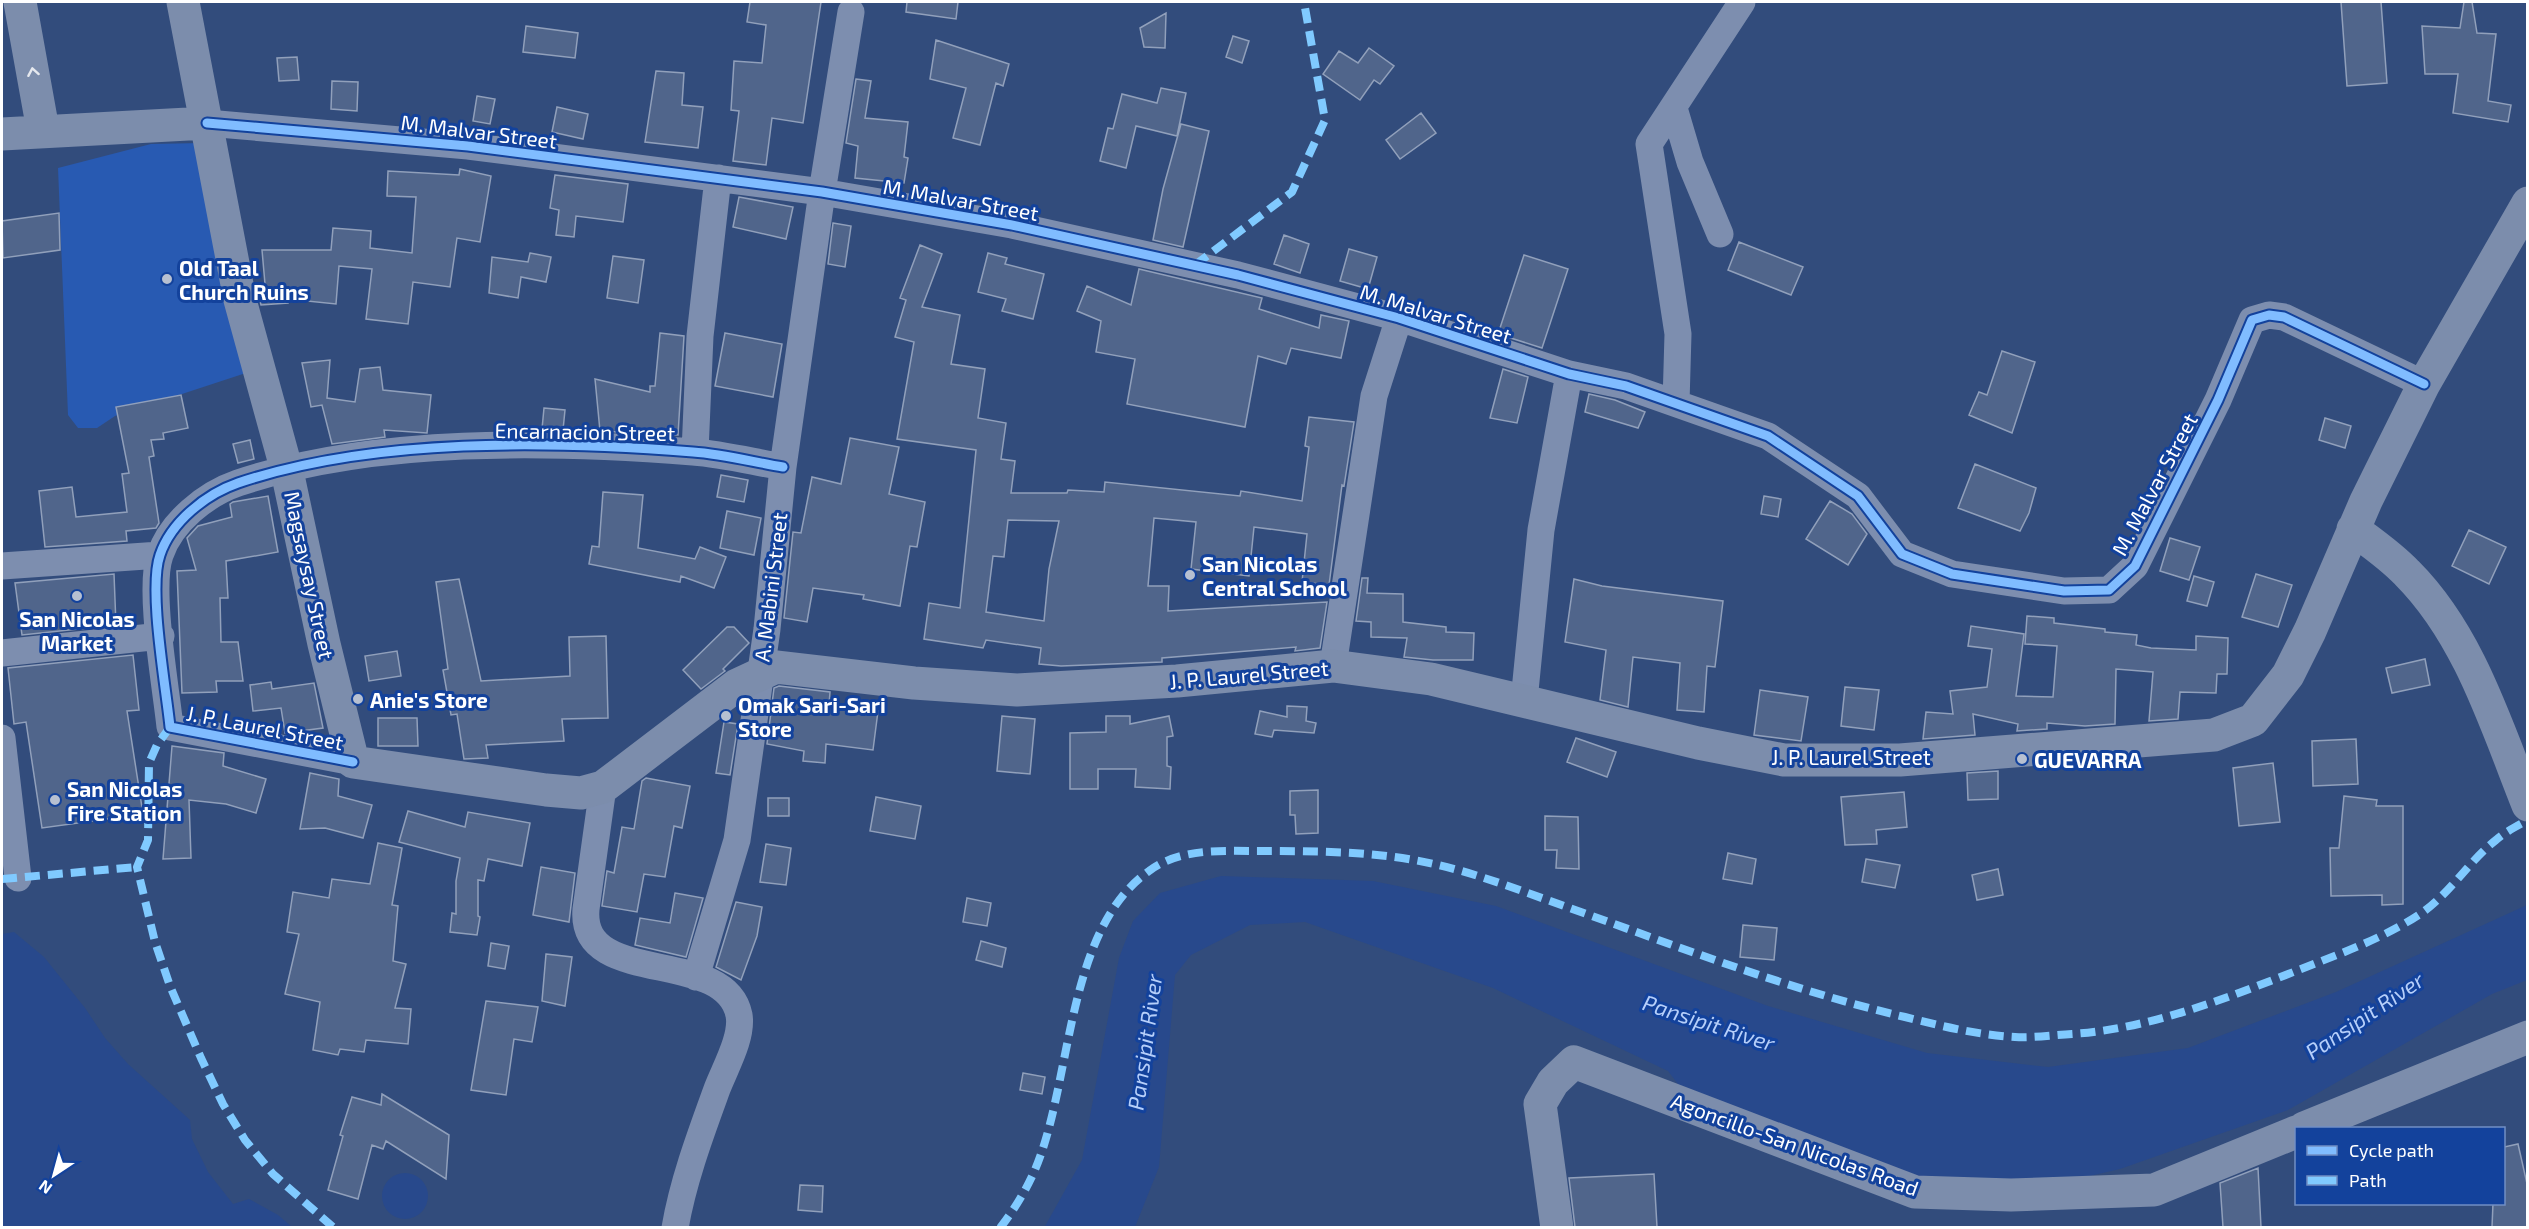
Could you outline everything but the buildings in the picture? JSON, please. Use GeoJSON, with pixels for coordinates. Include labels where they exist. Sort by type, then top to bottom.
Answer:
{"type":"FeatureCollection","features":[{"type":"Feature","properties":{"kind":"main road"},"geometry":{"type":"LineString","coordinates":[[20,2],[43,130]]}},
{"type":"Feature","properties":{"kind":"main road","name":"Magsaysay Street"},"geometry":{"type":"LineString","coordinates":[[183,2],[240,300],[287,471],[324,644],[353,762]]}},
{"type":"Feature","properties":{"kind":"main road","name":"M. Malvar Street"},"geometry":{"type":"LineString","coordinates":[[2,134],[207,123]]}},
{"type":"Feature","properties":{"kind":"main road","name":"J. P. Laurel Street"},"geometry":{"type":"LineString","coordinates":[[353,762],[581,793],[603,787],[737,685],[760,672],[776,667],[914,683],[1017,690],[1177,681],[1333,666],[1431,679],[1698,743],[1784,760],[1900,760],[2214,735],[2253,720],[2288,675],[2310,631],[2353,529],[2424,384],[2528,203]]}},
{"type":"Feature","properties":{"kind":"main road"},"geometry":{"type":"LineString","coordinates":[[2353,529],[2407,572],[2451,630],[2470,664],[2528,805]]}},
{"type":"Feature","properties":{"kind":"main road"},"geometry":{"type":"LineString","coordinates":[[2306,1127],[2528,1037]]}},
{"type":"Feature","properties":{"kind":"main road","name":"Agoncillo-San Nicolas Road"},"geometry":{"type":"LineString","coordinates":[[1557,1227],[1540,1104],[1553,1082],[1574,1062],[1915,1192],[2011,1195],[2154,1190],[2295,1132]]}},
{"type":"Feature","properties":{"kind":"street"},"geometry":{"type":"LineString","coordinates":[[1676,403],[1678,334],[1649,144],[1742,2]]}},
{"type":"Feature","properties":{"kind":"street","name":"A. Mabini Street"},"geometry":{"type":"LineString","coordinates":[[696,976],[737,840],[767,629],[783,467],[822,192],[851,12]]}},
{"type":"Feature","properties":{"kind":"street"},"geometry":{"type":"LineString","coordinates":[[1674,108],[1689,162],[1720,234]]}},
{"type":"Feature","properties":{"kind":"street","name":"M. Malvar Street"},"geometry":{"type":"LineString","coordinates":[[207,123],[468,146],[822,192],[1113,246],[1290,288],[1399,318],[1569,374],[1626,386],[1768,436],[1858,496],[1902,555],[1952,574],[2064,591],[2109,590],[2135,566],[2218,400],[2252,320],[2269,315],[2284,317],[2424,384]]}},
{"type":"Feature","properties":{"kind":"street"},"geometry":{"type":"LineString","coordinates":[[695,452],[700,336],[718,178]]}},
{"type":"Feature","properties":{"kind":"street"},"geometry":{"type":"LineString","coordinates":[[1333,666],[1374,396],[1399,318]]}},
{"type":"Feature","properties":{"kind":"street"},"geometry":{"type":"LineString","coordinates":[[1524,700],[1541,530],[1569,374]]}},
{"type":"Feature","properties":{"kind":"street","name":"Encarnacion Street"},"geometry":{"type":"LineString","coordinates":[[170,726],[155,581],[160,555],[170,534],[183,520],[210,497],[236,484],[340,459],[408,451],[498,446],[695,452],[783,467]]}},
{"type":"Feature","properties":{"kind":"street"},"geometry":{"type":"LineString","coordinates":[[2,566],[160,555]]}},
{"type":"Feature","properties":{"kind":"street"},"geometry":{"type":"LineString","coordinates":[[2,653],[161,636]]}},
{"type":"Feature","properties":{"kind":"street","name":"J. P. Laurel Street"},"geometry":{"type":"LineString","coordinates":[[170,726],[353,762]]}},
{"type":"Feature","properties":{"kind":"street"},"geometry":{"type":"LineString","coordinates":[[2,738],[18,878]]}},
{"type":"Feature","properties":{"kind":"street"},"geometry":{"type":"LineString","coordinates":[[603,787],[586,909],[585,925],[590,938],[612,954],[696,976],[717,986],[734,1001],[740,1017],[736,1039],[692,1167],[675,1227]]}},
{"type":"Feature","properties":{"kind":"shaded area"},"geometry":{"type":"Polygon","coordinates":[[[204,143],[252,371],[115,416],[97,428],[78,428],[68,415],[58,168],[151,144],[204,143]]]}},
{"type":"Feature","properties":{"kind":"water","name":"Pansipit River"},"geometry":{"type":"Polygon","coordinates":[[[1221,876],[1373,881],[1496,906],[1768,1006],[1927,1053],[2048,1067],[2188,1048],[2336,992],[2527,905],[2527,980],[2492,994],[2288,1110],[2120,1169],[1989,1199],[1890,1189],[1691,1101],[1668,1071],[1493,988],[1305,922],[1250,925],[1191,955],[1175,975],[1159,1167],[1135,1227],[1044,1228],[1082,1160],[1119,958],[1133,921],[1160,893],[1221,876]]]}},
{"type":"Feature","properties":{"kind":"water"},"geometry":{"type":"Polygon","coordinates":[[[14,932],[44,957],[85,1008],[105,1038],[128,1064],[190,1120],[192,1139],[208,1172],[233,1204],[249,1199],[278,1215],[292,1227],[2,1227],[2,934],[14,932]]]}},
{"type":"Feature","properties":{"kind":"water"},"geometry":{"type":"Polygon","coordinates":[[[405,1173],[421,1180],[428,1196],[421,1212],[405,1219],[389,1212],[382,1196],[389,1180],[405,1173]]]}},
{"type":"Feature","properties":{"kind":"marked path"},"geometry":{"type":"LineString","coordinates":[[1195,265],[1292,192],[1325,120],[1304,2]]}},
{"type":"Feature","properties":{"kind":"marked path"},"geometry":{"type":"LineString","coordinates":[[170,727],[157,745],[149,763],[148,840],[137,867],[155,942],[170,986],[201,1058],[223,1104],[245,1140],[273,1174],[334,1228]]}},
{"type":"Feature","properties":{"kind":"marked path"},"geometry":{"type":"LineString","coordinates":[[1000,1228],[1027,1187],[1047,1136],[1074,1011],[1086,969],[1101,931],[1121,898],[1149,871],[1174,858],[1201,852],[1323,852],[1390,856],[1434,864],[1501,884],[1735,967],[1819,994],[1960,1030],[2001,1036],[2029,1037],[2101,1031],[2158,1019],[2241,992],[2361,945],[2423,912],[2443,895],[2486,848],[2503,834],[2528,820]]}},
{"type":"Feature","properties":{"kind":"marked path"},"geometry":{"type":"LineString","coordinates":[[2,879],[137,867]]}},
{"type":"Feature","properties":{"kind":"cycle path"},"geometry":{"type":"LineString","coordinates":[[207,123],[468,146],[822,192],[1012,225],[1238,275],[1399,318],[1569,374],[1626,386],[1768,436],[1858,496],[1902,554],[1952,574],[2064,591],[2109,590],[2135,566],[2218,400],[2252,320],[2269,315],[2284,317],[2424,384]]}},
{"type":"Feature","properties":{"kind":"cycle path"},"geometry":{"type":"LineString","coordinates":[[353,762],[170,727],[157,614],[157,571],[160,555],[172,531],[202,502],[238,483],[291,468],[346,457],[463,446],[638,448],[727,456],[783,467]]}},
{"type":"Feature","properties":{"kind":"place","name":"Old Taal Church Ruins"},"geometry":{"type":"Point","coordinates":[167,279]}},
{"type":"Feature","properties":{"kind":"place","name":"San Nicolas Central School"},"geometry":{"type":"Point","coordinates":[1190,575]}},
{"type":"Feature","properties":{"kind":"place","name":"San Nicolas Market"},"geometry":{"type":"Point","coordinates":[77,596]}},
{"type":"Feature","properties":{"kind":"place","name":"Anie's Store"},"geometry":{"type":"Point","coordinates":[358,699]}},
{"type":"Feature","properties":{"kind":"place","name":"Omak Sari-Sari Store"},"geometry":{"type":"Point","coordinates":[726,716]}},
{"type":"Feature","properties":{"kind":"place","name":"GUEVARRA"},"geometry":{"type":"Point","coordinates":[2022,759]}},
{"type":"Feature","properties":{"kind":"place","name":"San Nicolas Fire Station"},"geometry":{"type":"Point","coordinates":[55,800]}}]}
